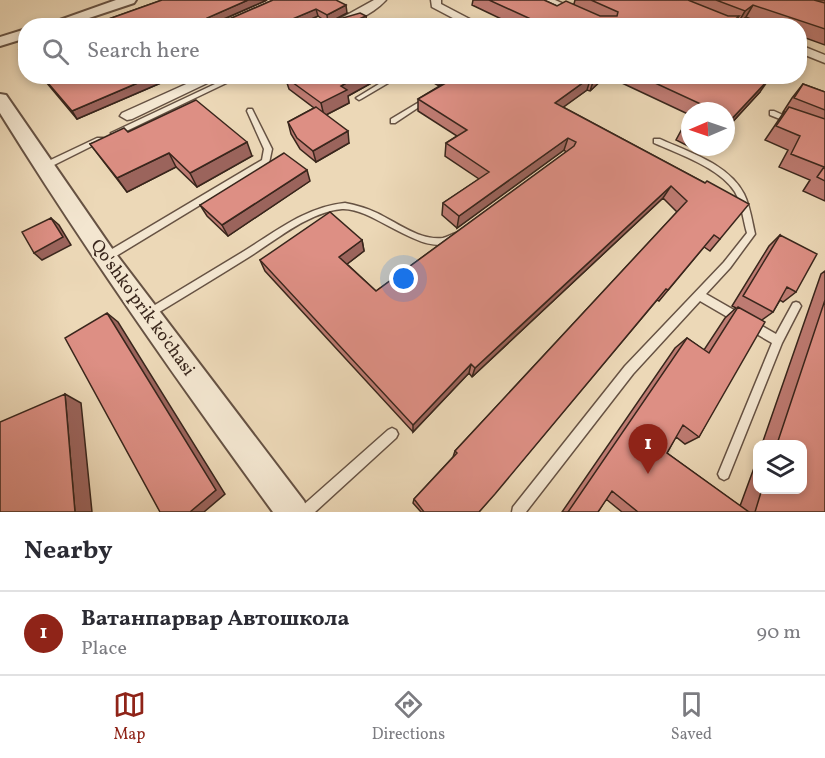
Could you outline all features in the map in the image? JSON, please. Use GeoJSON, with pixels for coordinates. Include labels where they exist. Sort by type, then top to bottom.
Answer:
{"type":"FeatureCollection","features":[{"type":"Feature","properties":{"kind":"street"},"geometry":{"type":"LineString","coordinates":[[74,18],[129,0]]}},
{"type":"Feature","properties":{"kind":"street"},"geometry":{"type":"LineString","coordinates":[[349,18],[369,9],[381,0]]}},
{"type":"Feature","properties":{"kind":"street"},"geometry":{"type":"LineString","coordinates":[[436,0],[436,5],[462,18]]}},
{"type":"Feature","properties":{"kind":"street"},"geometry":{"type":"LineString","coordinates":[[546,0],[589,18]]}},
{"type":"Feature","properties":{"kind":"street"},"geometry":{"type":"LineString","coordinates":[[0,32],[18,31]]}},
{"type":"Feature","properties":{"kind":"street"},"geometry":{"type":"LineString","coordinates":[[0,42],[18,34]]}},
{"type":"Feature","properties":{"kind":"street"},"geometry":{"type":"LineString","coordinates":[[807,52],[825,58]]}},
{"type":"Feature","properties":{"kind":"street"},"geometry":{"type":"LineString","coordinates":[[127,116],[198,84]]}},
{"type":"Feature","properties":{"kind":"street","name":"Qo'shko'prik ko'chasi"},"geometry":{"type":"LineString","coordinates":[[0,99],[43,167],[146,316],[293,512]]}},
{"type":"Feature","properties":{"kind":"lane"},"geometry":{"type":"LineString","coordinates":[[43,167],[221,84]]}},
{"type":"Feature","properties":{"kind":"lane"},"geometry":{"type":"LineString","coordinates":[[359,98],[383,84]]}},
{"type":"Feature","properties":{"kind":"lane"},"geometry":{"type":"LineString","coordinates":[[393,122],[437,93]]}},
{"type":"Feature","properties":{"kind":"lane"},"geometry":{"type":"LineString","coordinates":[[105,258],[266,161],[268,149],[250,111]]}},
{"type":"Feature","properties":{"kind":"lane"},"geometry":{"type":"LineString","coordinates":[[772,113],[804,126]]}},
{"type":"Feature","properties":{"kind":"lane"},"geometry":{"type":"LineString","coordinates":[[518,512],[629,370],[699,295],[751,234],[741,198],[731,181],[719,172],[657,141]]}},
{"type":"Feature","properties":{"kind":"lane"},"geometry":{"type":"LineString","coordinates":[[146,316],[301,221],[329,208],[354,207],[426,240],[452,239],[461,232]]}},
{"type":"Feature","properties":{"kind":"lane"},"geometry":{"type":"LineString","coordinates":[[699,295],[778,341]]}},
{"type":"Feature","properties":{"kind":"lane"},"geometry":{"type":"LineString","coordinates":[[723,474],[778,341],[796,306]]}},
{"type":"Feature","properties":{"kind":"lane"},"geometry":{"type":"LineString","coordinates":[[306,512],[392,434]]}},
{"type":"Feature","properties":{"kind":"building"},"geometry":{"type":"Polygon","coordinates":[[[162,0],[248,0],[207,18],[111,18],[162,0]]]}},
{"type":"Feature","properties":{"kind":"building"},"geometry":{"type":"Polygon","coordinates":[[[273,0],[336,0],[346,5],[327,15],[316,9],[295,18],[232,18],[273,0]]]}},
{"type":"Feature","properties":{"kind":"building"},"geometry":{"type":"Polygon","coordinates":[[[489,0],[544,0],[557,6],[566,1],[600,16],[617,16],[618,12],[591,0],[688,0],[728,16],[739,16],[737,18],[528,18],[489,0]]]}},
{"type":"Feature","properties":{"kind":"building"},"geometry":{"type":"Polygon","coordinates":[[[716,0],[814,0],[825,3],[825,29],[807,23],[807,18],[792,18],[753,5],[745,11],[716,0]]]}},
{"type":"Feature","properties":{"kind":"building"},"geometry":{"type":"Polygon","coordinates":[[[360,13],[366,16],[361,18],[343,18],[360,13]]]}},
{"type":"Feature","properties":{"kind":"building"},"geometry":{"type":"Polygon","coordinates":[[[49,84],[135,84],[72,111],[49,84]]]}},
{"type":"Feature","properties":{"kind":"building"},"geometry":{"type":"Polygon","coordinates":[[[295,84],[344,84],[341,86],[347,90],[321,103],[295,84]]]}},
{"type":"Feature","properties":{"kind":"building"},"geometry":{"type":"Polygon","coordinates":[[[444,84],[581,84],[555,103],[749,204],[720,239],[714,235],[668,290],[666,289],[479,512],[424,512],[414,499],[457,453],[455,451],[687,201],[671,186],[475,368],[471,364],[413,425],[260,260],[330,212],[362,240],[339,257],[376,291],[574,146],[576,142],[568,138],[459,216],[443,203],[489,172],[446,143],[467,130],[418,99],[444,84]]]}},
{"type":"Feature","properties":{"kind":"building"},"geometry":{"type":"Polygon","coordinates":[[[657,84],[764,84],[735,115],[735,102],[696,102],[657,84]]]}},
{"type":"Feature","properties":{"kind":"building"},"geometry":{"type":"Polygon","coordinates":[[[803,84],[825,92],[825,110],[794,98],[803,84]]]}},
{"type":"Feature","properties":{"kind":"building"},"geometry":{"type":"Polygon","coordinates":[[[196,100],[247,142],[190,173],[169,153],[117,178],[90,144],[124,128],[128,132],[196,100]]]}},
{"type":"Feature","properties":{"kind":"building"},"geometry":{"type":"Polygon","coordinates":[[[316,107],[348,131],[313,151],[297,138],[288,122],[316,107]]]}},
{"type":"Feature","properties":{"kind":"building"},"geometry":{"type":"Polygon","coordinates":[[[789,107],[825,119],[825,181],[817,177],[824,167],[791,154],[800,136],[776,126],[789,107]]]}},
{"type":"Feature","properties":{"kind":"building"},"geometry":{"type":"Polygon","coordinates":[[[284,153],[307,170],[222,225],[200,205],[284,153]]]}},
{"type":"Feature","properties":{"kind":"building"},"geometry":{"type":"Polygon","coordinates":[[[51,218],[63,237],[34,253],[22,232],[51,218]]]}},
{"type":"Feature","properties":{"kind":"building"},"geometry":{"type":"Polygon","coordinates":[[[780,235],[817,254],[796,292],[787,287],[773,312],[743,296],[780,235]]]}},
{"type":"Feature","properties":{"kind":"building"},"geometry":{"type":"Polygon","coordinates":[[[825,300],[825,512],[755,512],[760,494],[807,494],[807,440],[778,440],[825,300]]]}},
{"type":"Feature","properties":{"kind":"building"},"geometry":{"type":"Polygon","coordinates":[[[738,307],[765,322],[699,437],[683,425],[667,453],[749,512],[638,512],[612,491],[598,512],[568,512],[687,338],[709,353],[738,307]]]}},
{"type":"Feature","properties":{"kind":"building"},"geometry":{"type":"Polygon","coordinates":[[[107,313],[216,490],[190,512],[160,512],[65,338],[107,313]]]}},
{"type":"Feature","properties":{"kind":"building"},"geometry":{"type":"Polygon","coordinates":[[[65,394],[75,512],[0,512],[0,422],[65,394]]]}},
{"type":"Feature","properties":{"kind":"place","name":"Ватанпарвар Автошкола"},"geometry":{"type":"Point","coordinates":[648,474]}}]}
